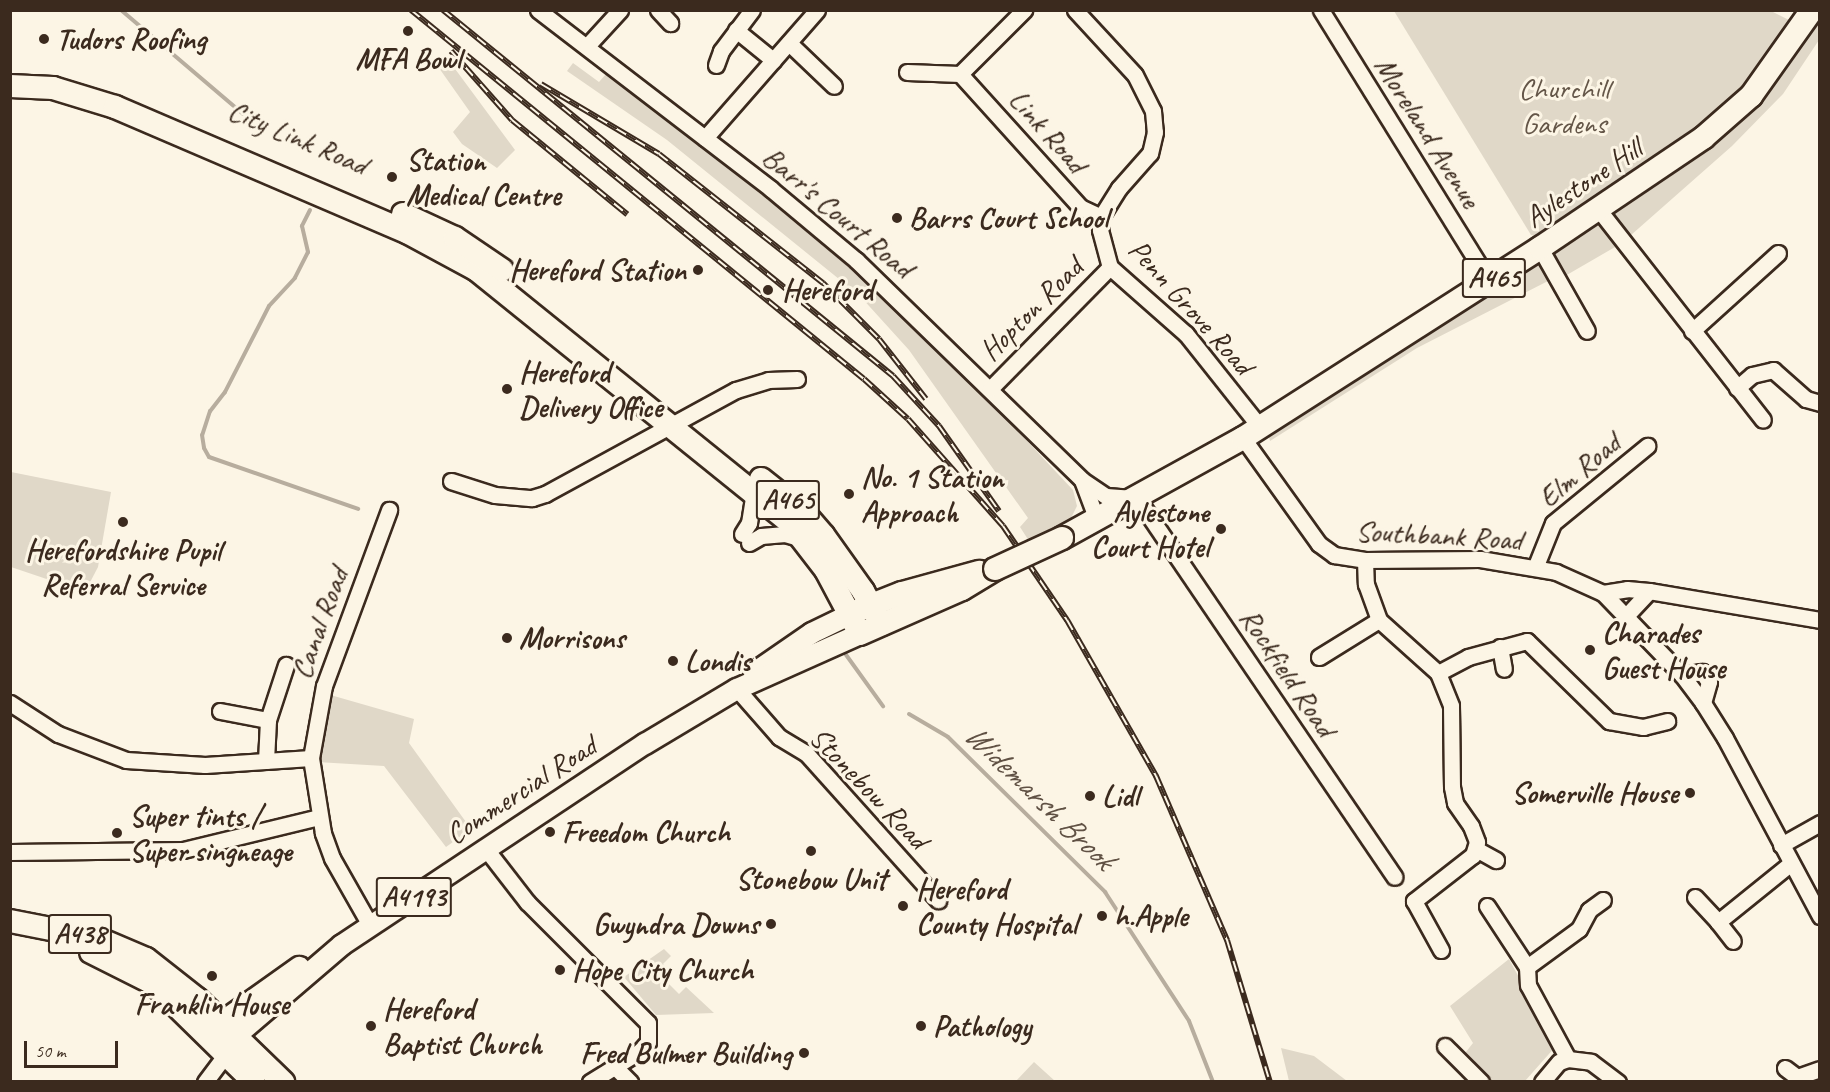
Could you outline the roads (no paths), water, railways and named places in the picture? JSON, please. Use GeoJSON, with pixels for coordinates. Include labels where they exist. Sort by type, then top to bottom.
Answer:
{"type":"FeatureCollection","features":[{"type":"Feature","properties":{"kind":"highway","name":"Aylestone Hill"},"geometry":{"type":"LineString","coordinates":[[1137,498],[1251,432],[1489,281],[1599,210],[1732,114],[1770,74],[1812,10]]}},
{"type":"Feature","properties":{"kind":"highway","name":"City Link Road"},"geometry":{"type":"LineString","coordinates":[[10,73],[53,75],[89,83],[455,238],[527,289],[673,423]]}},
{"type":"Feature","properties":{"kind":"highway","name":"City Link Road"},"geometry":{"type":"LineString","coordinates":[[10,86],[61,90],[115,107],[428,242],[477,270],[673,423]]}},
{"type":"Feature","properties":{"kind":"highway","name":"A465"},"geometry":{"type":"LineString","coordinates":[[673,423],[789,522],[856,624]]}},
{"type":"Feature","properties":{"kind":"highway","name":"A465"},"geometry":{"type":"LineString","coordinates":[[673,423],[804,513],[877,614]]}},
{"type":"Feature","properties":{"kind":"highway","name":"Commercial Road"},"geometry":{"type":"LineString","coordinates":[[856,624],[877,614],[962,589],[995,569],[1062,538],[1137,498]]}},
{"type":"Feature","properties":{"kind":"highway","name":"A438"},"geometry":{"type":"LineString","coordinates":[[10,921],[97,938],[138,955],[170,975],[230,1029],[283,1082]]}},
{"type":"Feature","properties":{"kind":"highway","name":"A438"},"geometry":{"type":"LineString","coordinates":[[10,935],[75,947],[140,974],[167,994],[202,1033],[255,1082]]}},
{"type":"Feature","properties":{"kind":"highway"},"geometry":{"type":"LineString","coordinates":[[225,1055],[230,1029]]}},
{"type":"Feature","properties":{"kind":"main road","name":"Commercial Road"},"geometry":{"type":"LineString","coordinates":[[230,1029],[370,925],[486,849],[737,689],[856,624]]}},
{"type":"Feature","properties":{"kind":"street","name":"Barr's Court Road"},"geometry":{"type":"LineString","coordinates":[[538,10],[705,138],[856,260],[1082,480],[1106,496],[1137,498]]}},
{"type":"Feature","properties":{"kind":"street"},"geometry":{"type":"LineString","coordinates":[[586,46],[620,10]]}},
{"type":"Feature","properties":{"kind":"street"},"geometry":{"type":"LineString","coordinates":[[658,10],[670,23]]}},
{"type":"Feature","properties":{"kind":"street"},"geometry":{"type":"LineString","coordinates":[[716,65],[720,51],[752,10]]}},
{"type":"Feature","properties":{"kind":"street"},"geometry":{"type":"LineString","coordinates":[[705,138],[817,10]]}},
{"type":"Feature","properties":{"kind":"street"},"geometry":{"type":"LineString","coordinates":[[907,72],[960,74],[1024,10]]}},
{"type":"Feature","properties":{"kind":"street","name":"Penn Grove Road"},"geometry":{"type":"LineString","coordinates":[[1075,10],[1135,75],[1153,111],[1155,132],[1149,153],[1119,188],[1101,217],[1100,230],[1110,267],[1186,334],[1251,432]]}},
{"type":"Feature","properties":{"kind":"street","name":"Moreland Avenue"},"geometry":{"type":"LineString","coordinates":[[1321,10],[1489,281]]}},
{"type":"Feature","properties":{"kind":"street"},"geometry":{"type":"LineString","coordinates":[[736,30],[773,60]]}},
{"type":"Feature","properties":{"kind":"street"},"geometry":{"type":"LineString","coordinates":[[789,43],[834,86]]}},
{"type":"Feature","properties":{"kind":"street","name":"Link Road"},"geometry":{"type":"LineString","coordinates":[[960,74],[1080,207],[1101,217]]}},
{"type":"Feature","properties":{"kind":"street"},"geometry":{"type":"LineString","coordinates":[[1599,210],[1763,420]]}},
{"type":"Feature","properties":{"kind":"street"},"geometry":{"type":"LineString","coordinates":[[1540,248],[1587,331]]}},
{"type":"Feature","properties":{"kind":"street"},"geometry":{"type":"LineString","coordinates":[[1692,331],[1778,253]]}},
{"type":"Feature","properties":{"kind":"street","name":"Hopton Road"},"geometry":{"type":"LineString","coordinates":[[990,389],[1110,267]]}},
{"type":"Feature","properties":{"kind":"street"},"geometry":{"type":"LineString","coordinates":[[1737,388],[1752,375],[1773,370],[1806,399],[1820,403]]}},
{"type":"Feature","properties":{"kind":"street"},"geometry":{"type":"LineString","coordinates":[[451,481],[495,495],[532,498],[545,494],[673,423],[750,384],[797,379]]}},
{"type":"Feature","properties":{"kind":"street","name":"Southbank Road"},"geometry":{"type":"LineString","coordinates":[[1251,432],[1319,544],[1334,555],[1365,560],[1457,557],[1535,568],[1572,577],[1603,593],[1682,675],[1703,702],[1820,916]]}},
{"type":"Feature","properties":{"kind":"street","name":"Elm Road"},"geometry":{"type":"LineString","coordinates":[[1535,568],[1553,523],[1647,446]]}},
{"type":"Feature","properties":{"kind":"street","name":"Barr's Court Road"},"geometry":{"type":"LineString","coordinates":[[1082,480],[1097,520]]}},
{"type":"Feature","properties":{"kind":"street"},"geometry":{"type":"LineString","coordinates":[[754,492],[746,538],[785,534],[802,539]]}},
{"type":"Feature","properties":{"kind":"street","name":"Rockfield Road"},"geometry":{"type":"LineString","coordinates":[[1137,498],[1395,877]]}},
{"type":"Feature","properties":{"kind":"street","name":"Canal Road"},"geometry":{"type":"LineString","coordinates":[[370,925],[332,858],[319,817],[311,758],[324,686],[389,510]]}},
{"type":"Feature","properties":{"kind":"street"},"geometry":{"type":"LineString","coordinates":[[1365,560],[1366,584],[1379,620],[1438,673],[1451,706],[1452,787],[1455,804],[1472,826],[1475,852]]}},
{"type":"Feature","properties":{"kind":"street"},"geometry":{"type":"LineString","coordinates":[[1603,593],[1627,589],[1649,591],[1820,620]]}},
{"type":"Feature","properties":{"kind":"street"},"geometry":{"type":"LineString","coordinates":[[1626,616],[1649,591]]}},
{"type":"Feature","properties":{"kind":"street"},"geometry":{"type":"LineString","coordinates":[[1318,657],[1379,620]]}},
{"type":"Feature","properties":{"kind":"street"},"geometry":{"type":"LineString","coordinates":[[1438,673],[1500,646],[1527,641],[1583,698],[1617,724],[1643,727],[1667,721]]}},
{"type":"Feature","properties":{"kind":"street"},"geometry":{"type":"LineString","coordinates":[[1500,646],[1504,669]]}},
{"type":"Feature","properties":{"kind":"street"},"geometry":{"type":"LineString","coordinates":[[266,761],[268,720],[286,665]]}},
{"type":"Feature","properties":{"kind":"street","name":"Stonebow Road"},"geometry":{"type":"LineString","coordinates":[[737,689],[779,737],[806,753],[938,900]]}},
{"type":"Feature","properties":{"kind":"street"},"geometry":{"type":"LineString","coordinates":[[10,703],[58,734],[126,760],[205,765],[311,758]]}},
{"type":"Feature","properties":{"kind":"street"},"geometry":{"type":"LineString","coordinates":[[220,711],[268,720]]}},
{"type":"Feature","properties":{"kind":"street"},"geometry":{"type":"LineString","coordinates":[[10,852],[183,850],[319,817]]}},
{"type":"Feature","properties":{"kind":"street"},"geometry":{"type":"LineString","coordinates":[[1781,845],[1820,823]]}},
{"type":"Feature","properties":{"kind":"street"},"geometry":{"type":"LineString","coordinates":[[486,849],[527,902],[644,1015],[650,1032],[640,1051],[591,1082]]}},
{"type":"Feature","properties":{"kind":"street"},"geometry":{"type":"LineString","coordinates":[[1475,852],[1496,860]]}},
{"type":"Feature","properties":{"kind":"street"},"geometry":{"type":"LineString","coordinates":[[1441,950],[1414,901],[1475,852]]}},
{"type":"Feature","properties":{"kind":"street"},"geometry":{"type":"LineString","coordinates":[[1718,922],[1790,864]]}},
{"type":"Feature","properties":{"kind":"street"},"geometry":{"type":"LineString","coordinates":[[1695,897],[1732,941]]}},
{"type":"Feature","properties":{"kind":"street"},"geometry":{"type":"LineString","coordinates":[[1527,967],[1579,929],[1589,909],[1603,900]]}},
{"type":"Feature","properties":{"kind":"street"},"geometry":{"type":"LineString","coordinates":[[1487,906],[1527,967],[1528,985],[1568,1059]]}},
{"type":"Feature","properties":{"kind":"street"},"geometry":{"type":"LineString","coordinates":[[1445,1046],[1481,1082]]}},
{"type":"Feature","properties":{"kind":"street"},"geometry":{"type":"LineString","coordinates":[[205,1082],[225,1055]]}},
{"type":"Feature","properties":{"kind":"street"},"geometry":{"type":"LineString","coordinates":[[1542,1082],[1559,1062],[1568,1059],[1591,1062],[1618,1082]]}},
{"type":"Feature","properties":{"kind":"street"},"geometry":{"type":"LineString","coordinates":[[614,1066],[630,1082]]}},
{"type":"Feature","properties":{"kind":"street"},"geometry":{"type":"LineString","coordinates":[[1785,1068],[1797,1077],[1820,1069]]}},
{"type":"Feature","properties":{"kind":"waterway","name":"Widemarsh Brook"},"geometry":{"type":"LineString","coordinates":[[121,10],[243,114]]}},
{"type":"Feature","properties":{"kind":"waterway","name":"Widemarsh Brook"},"geometry":{"type":"LineString","coordinates":[[310,210],[302,226],[308,252],[295,278],[269,306],[225,392],[210,411],[202,435],[204,448],[209,457],[358,509]]}},
{"type":"Feature","properties":{"kind":"waterway","name":"Widemarsh Brook"},"geometry":{"type":"LineString","coordinates":[[844,652],[883,706]]}},
{"type":"Feature","properties":{"kind":"waterway","name":"Widemarsh Brook"},"geometry":{"type":"LineString","coordinates":[[909,714],[948,737],[1105,892],[1189,1021],[1213,1082]]}},
{"type":"Feature","properties":{"kind":"railway"},"geometry":{"type":"LineString","coordinates":[[411,10],[864,379],[908,419],[1003,526],[1067,620],[1156,776],[1227,940],[1270,1082]]}},
{"type":"Feature","properties":{"kind":"railway"},"geometry":{"type":"LineString","coordinates":[[443,10],[893,376],[939,426],[999,511]]}},
{"type":"Feature","properties":{"kind":"railway"},"geometry":{"type":"LineString","coordinates":[[451,51],[512,120],[627,214]]}},
{"type":"Feature","properties":{"kind":"railway"},"geometry":{"type":"LineString","coordinates":[[541,84],[659,154],[823,283],[879,339],[926,399]]}},
{"type":"Feature","properties":{"kind":"place","name":"MFA Bowl"},"geometry":{"type":"Point","coordinates":[408,31]}},
{"type":"Feature","properties":{"kind":"place","name":"Tudors Roofing"},"geometry":{"type":"Point","coordinates":[44,39]}},
{"type":"Feature","properties":{"kind":"place","name":"Station Medical Centre"},"geometry":{"type":"Point","coordinates":[392,177]}},
{"type":"Feature","properties":{"kind":"place","name":"Barrs Court School"},"geometry":{"type":"Point","coordinates":[897,218]}},
{"type":"Feature","properties":{"kind":"place","name":"Hereford Station"},"geometry":{"type":"Point","coordinates":[698,270]}},
{"type":"Feature","properties":{"kind":"place","name":"Hereford"},"geometry":{"type":"Point","coordinates":[768,290]}},
{"type":"Feature","properties":{"kind":"place","name":"Hereford Delivery Office"},"geometry":{"type":"Point","coordinates":[507,389]}},
{"type":"Feature","properties":{"kind":"place","name":"No. 1 Station Approach"},"geometry":{"type":"Point","coordinates":[849,494]}},
{"type":"Feature","properties":{"kind":"place","name":"Herefordshire Pupil Referral Service"},"geometry":{"type":"Point","coordinates":[123,522]}},
{"type":"Feature","properties":{"kind":"place","name":"Aylestone Court Hotel"},"geometry":{"type":"Point","coordinates":[1221,529]}},
{"type":"Feature","properties":{"kind":"place","name":"Morrisons"},"geometry":{"type":"Point","coordinates":[507,638]}},
{"type":"Feature","properties":{"kind":"place","name":"Charades Guest House"},"geometry":{"type":"Point","coordinates":[1590,650]}},
{"type":"Feature","properties":{"kind":"place","name":"Londis"},"geometry":{"type":"Point","coordinates":[673,661]}},
{"type":"Feature","properties":{"kind":"place","name":"Somerville House"},"geometry":{"type":"Point","coordinates":[1690,793]}},
{"type":"Feature","properties":{"kind":"place","name":"Lidl"},"geometry":{"type":"Point","coordinates":[1090,796]}},
{"type":"Feature","properties":{"kind":"place","name":"Freedom Church"},"geometry":{"type":"Point","coordinates":[550,832]}},
{"type":"Feature","properties":{"kind":"place","name":"Super tints / Super singneage"},"geometry":{"type":"Point","coordinates":[117,833]}},
{"type":"Feature","properties":{"kind":"place","name":"Stonebow Unit"},"geometry":{"type":"Point","coordinates":[811,851]}},
{"type":"Feature","properties":{"kind":"place","name":"Hereford County Hospital"},"geometry":{"type":"Point","coordinates":[903,906]}},
{"type":"Feature","properties":{"kind":"place","name":"h.Apple"},"geometry":{"type":"Point","coordinates":[1102,916]}},
{"type":"Feature","properties":{"kind":"place","name":"Gwyndra Downs"},"geometry":{"type":"Point","coordinates":[771,924]}},
{"type":"Feature","properties":{"kind":"place","name":"Hope City Church"},"geometry":{"type":"Point","coordinates":[560,970]}},
{"type":"Feature","properties":{"kind":"place","name":"Franklin House"},"geometry":{"type":"Point","coordinates":[212,976]}},
{"type":"Feature","properties":{"kind":"place","name":"Hereford Baptist Church"},"geometry":{"type":"Point","coordinates":[371,1026]}},
{"type":"Feature","properties":{"kind":"place","name":"Pathology"},"geometry":{"type":"Point","coordinates":[921,1026]}},
{"type":"Feature","properties":{"kind":"place","name":"Fred Bulmer Building"},"geometry":{"type":"Point","coordinates":[804,1053]}},
{"type":"Feature","properties":{"kind":"park label","name":"Churchill Gardens"},"geometry":{"type":"Point","coordinates":[1564,105]}}]}
